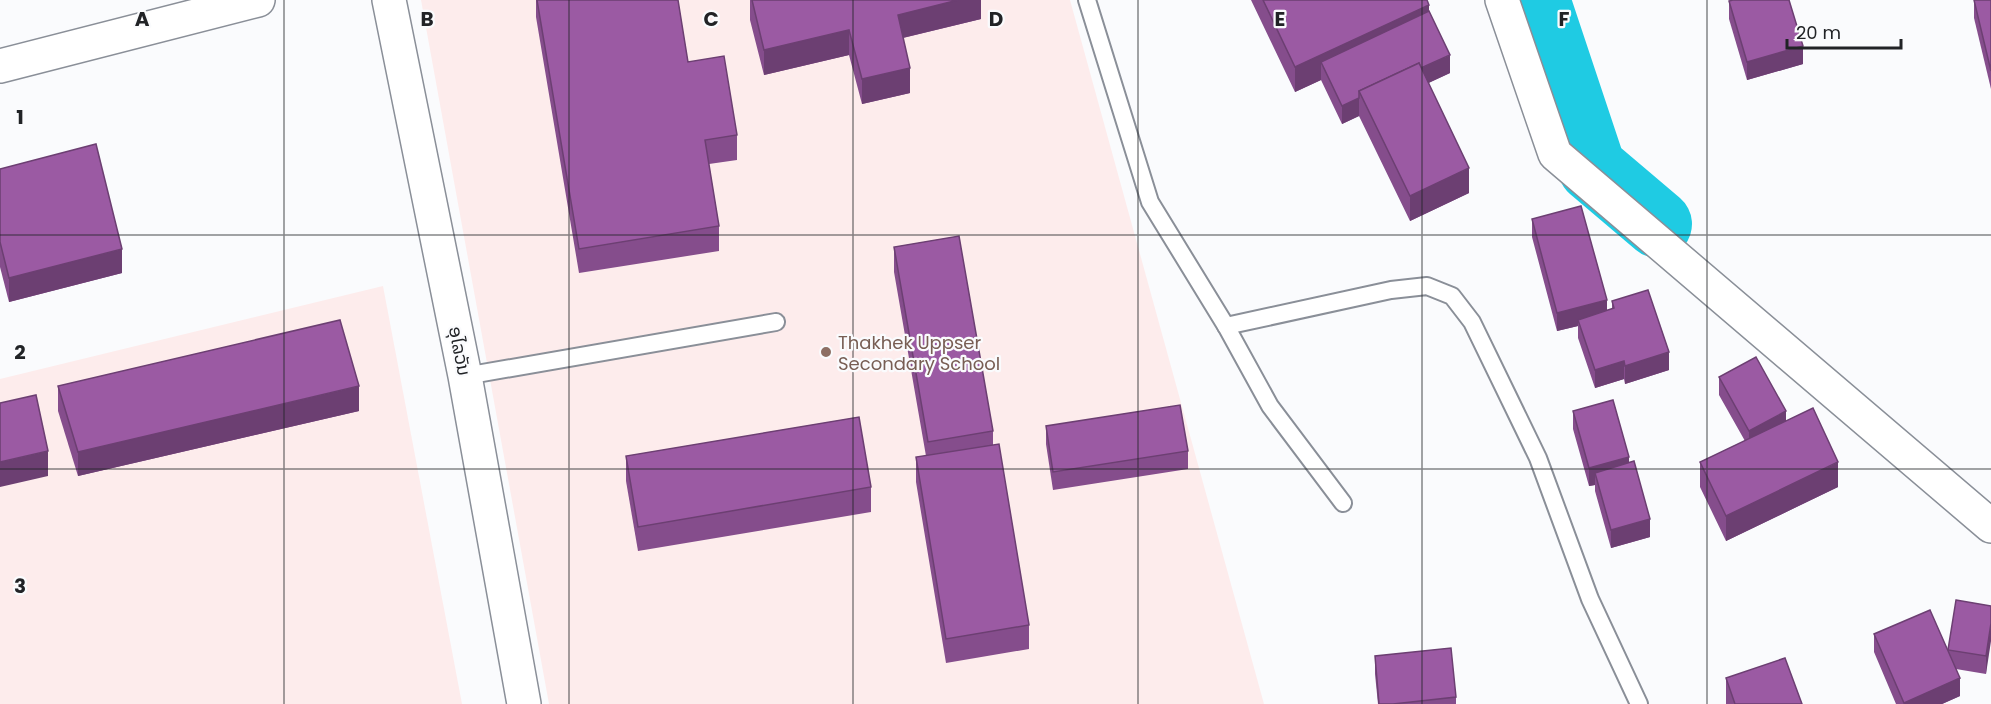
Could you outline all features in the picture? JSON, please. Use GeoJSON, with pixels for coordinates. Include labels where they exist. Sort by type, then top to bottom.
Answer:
{"type":"FeatureCollection","features":[{"type":"Feature","properties":{"kind":"street"},"geometry":{"type":"LineString","coordinates":[[0,66],[258,0]]}},
{"type":"Feature","properties":{"kind":"street","name":"ອຸໄລວັນ"},"geometry":{"type":"LineString","coordinates":[[389,0],[465,376],[524,704]]}},
{"type":"Feature","properties":{"kind":"street"},"geometry":{"type":"LineString","coordinates":[[1502,0],[1555,154],[1991,526]]}},
{"type":"Feature","properties":{"kind":"lane"},"geometry":{"type":"LineString","coordinates":[[1087,0],[1150,202],[1226,326],[1270,406],[1343,503]]}},
{"type":"Feature","properties":{"kind":"lane"},"geometry":{"type":"LineString","coordinates":[[1226,326],[1391,290],[1427,286],[1452,296],[1472,322],[1538,458],[1590,599],[1639,704]]}},
{"type":"Feature","properties":{"kind":"lane"},"geometry":{"type":"LineString","coordinates":[[465,376],[776,322]]}},
{"type":"Feature","properties":{"kind":"shaded area","name":"Thakhek Uppser Secondary School"},"geometry":{"type":"Polygon","coordinates":[[[421,0],[1070,0],[1264,704],[549,704],[421,0]]]}},
{"type":"Feature","properties":{"kind":"shaded area"},"geometry":{"type":"Polygon","coordinates":[[[383,286],[462,704],[0,704],[0,379],[383,286]]]}},
{"type":"Feature","properties":{"kind":"building"},"geometry":{"type":"Polygon","coordinates":[[[537,0],[678,0],[688,62],[724,56],[737,135],[705,140],[719,226],[579,249],[537,0]]]}},
{"type":"Feature","properties":{"kind":"building"},"geometry":{"type":"Polygon","coordinates":[[[752,0],[958,0],[898,15],[910,68],[862,79],[849,30],[764,50],[752,0]]]}},
{"type":"Feature","properties":{"kind":"building"},"geometry":{"type":"Polygon","coordinates":[[[1263,0],[1427,0],[1429,5],[1295,67],[1263,0]]]}},
{"type":"Feature","properties":{"kind":"building"},"geometry":{"type":"Polygon","coordinates":[[[1789,0],[1803,46],[1747,62],[1729,1],[1789,0]]]}},
{"type":"Feature","properties":{"kind":"building"},"geometry":{"type":"Polygon","coordinates":[[[1974,0],[1991,0],[1991,71],[1974,0]]]}},
{"type":"Feature","properties":{"kind":"building"},"geometry":{"type":"Polygon","coordinates":[[[1429,11],[1450,55],[1421,68],[1419,63],[1359,91],[1359,98],[1342,106],[1321,62],[1429,11]]]}},
{"type":"Feature","properties":{"kind":"building"},"geometry":{"type":"Polygon","coordinates":[[[1419,63],[1469,168],[1410,196],[1359,91],[1419,63]]]}},
{"type":"Feature","properties":{"kind":"building"},"geometry":{"type":"Polygon","coordinates":[[[96,144],[122,249],[9,278],[0,242],[0,169],[96,144]]]}},
{"type":"Feature","properties":{"kind":"building"},"geometry":{"type":"Polygon","coordinates":[[[1581,206],[1607,300],[1557,313],[1532,219],[1581,206]]]}},
{"type":"Feature","properties":{"kind":"building"},"geometry":{"type":"Polygon","coordinates":[[[959,236],[993,431],[928,442],[894,247],[959,236]]]}},
{"type":"Feature","properties":{"kind":"building"},"geometry":{"type":"Polygon","coordinates":[[[1648,290],[1669,352],[1625,366],[1624,361],[1595,370],[1578,320],[1614,308],[1612,301],[1648,290]]]}},
{"type":"Feature","properties":{"kind":"building"},"geometry":{"type":"Polygon","coordinates":[[[340,320],[359,386],[78,452],[58,386],[340,320]]]}},
{"type":"Feature","properties":{"kind":"building"},"geometry":{"type":"Polygon","coordinates":[[[1756,357],[1786,411],[1749,431],[1719,377],[1756,357]]]}},
{"type":"Feature","properties":{"kind":"building"},"geometry":{"type":"Polygon","coordinates":[[[36,395],[48,451],[0,462],[0,403],[36,395]]]}},
{"type":"Feature","properties":{"kind":"building"},"geometry":{"type":"Polygon","coordinates":[[[1613,400],[1629,457],[1589,468],[1573,411],[1613,400]]]}},
{"type":"Feature","properties":{"kind":"building"},"geometry":{"type":"Polygon","coordinates":[[[1180,405],[1188,451],[1053,472],[1046,426],[1180,405]]]}},
{"type":"Feature","properties":{"kind":"building"},"geometry":{"type":"Polygon","coordinates":[[[1813,408],[1838,462],[1726,516],[1700,462],[1813,408]]]}},
{"type":"Feature","properties":{"kind":"building"},"geometry":{"type":"Polygon","coordinates":[[[859,417],[871,487],[638,527],[626,456],[859,417]]]}},
{"type":"Feature","properties":{"kind":"building"},"geometry":{"type":"Polygon","coordinates":[[[999,444],[1029,625],[946,639],[916,457],[999,444]]]}},
{"type":"Feature","properties":{"kind":"building"},"geometry":{"type":"Polygon","coordinates":[[[1634,461],[1650,519],[1611,530],[1595,473],[1634,461]]]}},
{"type":"Feature","properties":{"kind":"building"},"geometry":{"type":"Polygon","coordinates":[[[1956,600],[1991,606],[1986,656],[1948,650],[1956,600]]]}},
{"type":"Feature","properties":{"kind":"building"},"geometry":{"type":"Polygon","coordinates":[[[1930,610],[1960,678],[1904,703],[1874,634],[1930,610]]]}},
{"type":"Feature","properties":{"kind":"building"},"geometry":{"type":"Polygon","coordinates":[[[1451,648],[1456,697],[1379,704],[1375,656],[1451,648]]]}},
{"type":"Feature","properties":{"kind":"building"},"geometry":{"type":"Polygon","coordinates":[[[1785,658],[1802,704],[1735,704],[1726,678],[1785,658]]]}},
{"type":"Feature","properties":{"kind":"waterway"},"geometry":{"type":"LineString","coordinates":[[1536,0],[1592,168],[1658,224]]}},
{"type":"Feature","properties":{"kind":"place","name":"Thakhek Uppser Secondary School"},"geometry":{"type":"Point","coordinates":[826,352]}}]}
